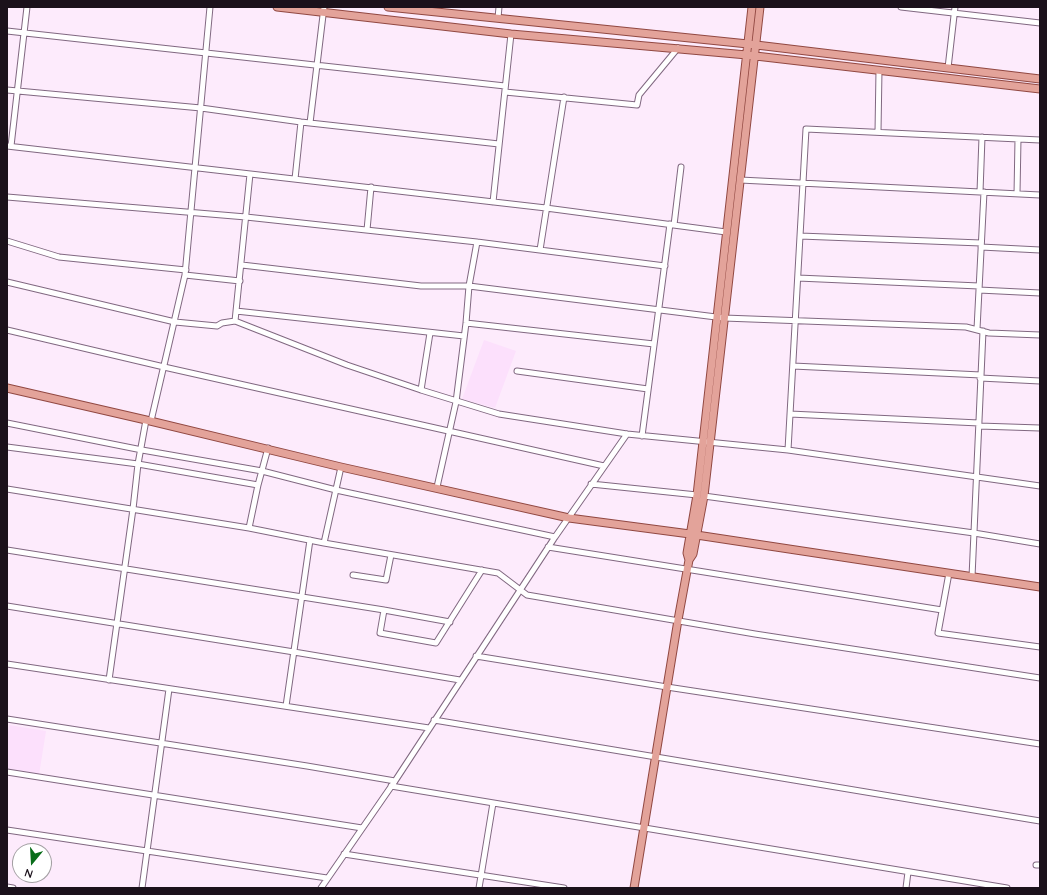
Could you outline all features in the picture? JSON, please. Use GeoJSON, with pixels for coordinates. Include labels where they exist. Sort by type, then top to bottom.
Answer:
{"type":"FeatureCollection","features":[{"type":"Feature","properties":{"kind":"main road"},"geometry":{"type":"LineString","coordinates":[[277,7],[324,9],[511,34],[747,54],[1040,89]]}},
{"type":"Feature","properties":{"kind":"main road"},"geometry":{"type":"LineString","coordinates":[[388,7],[752,45],[1040,79]]}},
{"type":"Feature","properties":{"kind":"main road"},"geometry":{"type":"LineString","coordinates":[[634,888],[689,560],[687,554],[693,534],[701,495],[724,318],[754,55],[752,45],[752,7]]}},
{"type":"Feature","properties":{"kind":"main road"},"geometry":{"type":"LineString","coordinates":[[707,442],[716,317],[747,54],[752,45],[760,7]]}},
{"type":"Feature","properties":{"kind":"main road"},"geometry":{"type":"LineString","coordinates":[[7,388],[268,448],[341,467],[437,487],[569,518],[693,534],[1040,587]]}},
{"type":"Feature","properties":{"kind":"street"},"geometry":{"type":"LineString","coordinates":[[27,7],[18,91],[9,146],[371,187],[726,232]]}},
{"type":"Feature","properties":{"kind":"street"},"geometry":{"type":"LineString","coordinates":[[109,680],[138,464],[164,367],[185,272],[192,212],[210,7]]}},
{"type":"Feature","properties":{"kind":"street"},"geometry":{"type":"LineString","coordinates":[[498,18],[499,7]]}},
{"type":"Feature","properties":{"kind":"street"},"geometry":{"type":"LineString","coordinates":[[901,7],[1040,23]]}},
{"type":"Feature","properties":{"kind":"street"},"geometry":{"type":"LineString","coordinates":[[948,68],[955,7]]}},
{"type":"Feature","properties":{"kind":"street"},"geometry":{"type":"LineString","coordinates":[[310,123],[324,9]]}},
{"type":"Feature","properties":{"kind":"street"},"geometry":{"type":"LineString","coordinates":[[7,31],[318,65],[564,98],[637,105],[639,95],[678,48]]}},
{"type":"Feature","properties":{"kind":"street"},"geometry":{"type":"LineString","coordinates":[[492,202],[511,34]]}},
{"type":"Feature","properties":{"kind":"street"},"geometry":{"type":"LineString","coordinates":[[878,132],[879,70]]}},
{"type":"Feature","properties":{"kind":"street"},"geometry":{"type":"LineString","coordinates":[[7,90],[201,108],[301,122],[499,144]]}},
{"type":"Feature","properties":{"kind":"street"},"geometry":{"type":"LineString","coordinates":[[540,250],[564,98]]}},
{"type":"Feature","properties":{"kind":"street"},"geometry":{"type":"LineString","coordinates":[[295,179],[301,122]]}},
{"type":"Feature","properties":{"kind":"street"},"geometry":{"type":"LineString","coordinates":[[788,450],[806,129],[1040,140]]}},
{"type":"Feature","properties":{"kind":"street"},"geometry":{"type":"LineString","coordinates":[[977,329],[981,245],[982,137]]}},
{"type":"Feature","properties":{"kind":"street"},"geometry":{"type":"LineString","coordinates":[[1017,194],[1018,139]]}},
{"type":"Feature","properties":{"kind":"street"},"geometry":{"type":"LineString","coordinates":[[642,436],[664,266],[681,167]]}},
{"type":"Feature","properties":{"kind":"street"},"geometry":{"type":"LineString","coordinates":[[235,321],[242,265],[250,174]]}},
{"type":"Feature","properties":{"kind":"street"},"geometry":{"type":"LineString","coordinates":[[740,180],[1040,195]]}},
{"type":"Feature","properties":{"kind":"street"},"geometry":{"type":"LineString","coordinates":[[367,230],[371,187]]}},
{"type":"Feature","properties":{"kind":"street"},"geometry":{"type":"LineString","coordinates":[[7,198],[246,217],[477,242],[664,266]]}},
{"type":"Feature","properties":{"kind":"street"},"geometry":{"type":"LineString","coordinates":[[800,236],[981,245],[1040,250]]}},
{"type":"Feature","properties":{"kind":"street"},"geometry":{"type":"LineString","coordinates":[[7,241],[59,257],[185,272],[240,281]]}},
{"type":"Feature","properties":{"kind":"street"},"geometry":{"type":"LineString","coordinates":[[437,487],[456,402],[469,286],[477,242]]}},
{"type":"Feature","properties":{"kind":"street"},"geometry":{"type":"LineString","coordinates":[[242,265],[421,286],[469,286],[724,318],[966,327],[989,333],[1040,335]]}},
{"type":"Feature","properties":{"kind":"street"},"geometry":{"type":"LineString","coordinates":[[798,278],[979,288],[1040,293]]}},
{"type":"Feature","properties":{"kind":"street"},"geometry":{"type":"LineString","coordinates":[[7,282],[175,322],[217,326],[222,323],[235,321],[347,365],[456,402],[499,414],[642,436],[788,450],[1040,486]]}},
{"type":"Feature","properties":{"kind":"street"},"geometry":{"type":"LineString","coordinates":[[236,311],[464,336]]}},
{"type":"Feature","properties":{"kind":"street"},"geometry":{"type":"LineString","coordinates":[[466,323],[654,344]]}},
{"type":"Feature","properties":{"kind":"street"},"geometry":{"type":"LineString","coordinates":[[7,330],[164,367],[604,466]]}},
{"type":"Feature","properties":{"kind":"street"},"geometry":{"type":"LineString","coordinates":[[972,577],[983,331]]}},
{"type":"Feature","properties":{"kind":"street"},"geometry":{"type":"LineString","coordinates":[[421,390],[430,333]]}},
{"type":"Feature","properties":{"kind":"street"},"geometry":{"type":"LineString","coordinates":[[793,366],[1040,381]]}},
{"type":"Feature","properties":{"kind":"street"},"geometry":{"type":"LineString","coordinates":[[517,371],[648,389]]}},
{"type":"Feature","properties":{"kind":"street"},"geometry":{"type":"LineString","coordinates":[[790,414],[1040,428]]}},
{"type":"Feature","properties":{"kind":"street"},"geometry":{"type":"LineString","coordinates":[[7,424],[262,471],[336,490],[555,537]]}},
{"type":"Feature","properties":{"kind":"street"},"geometry":{"type":"LineString","coordinates":[[321,888],[395,781],[548,547],[627,434]]}},
{"type":"Feature","properties":{"kind":"street"},"geometry":{"type":"LineString","coordinates":[[7,447],[138,464],[258,485]]}},
{"type":"Feature","properties":{"kind":"street"},"geometry":{"type":"LineString","coordinates":[[249,528],[268,448]]}},
{"type":"Feature","properties":{"kind":"street"},"geometry":{"type":"LineString","coordinates":[[324,543],[341,467]]}},
{"type":"Feature","properties":{"kind":"street"},"geometry":{"type":"LineString","coordinates":[[591,484],[701,495],[974,533],[1040,544]]}},
{"type":"Feature","properties":{"kind":"street"},"geometry":{"type":"LineString","coordinates":[[7,489],[249,528],[324,543],[498,573],[527,594],[755,634],[1040,678]]}},
{"type":"Feature","properties":{"kind":"street"},"geometry":{"type":"LineString","coordinates":[[286,706],[310,540]]}},
{"type":"Feature","properties":{"kind":"street"},"geometry":{"type":"LineString","coordinates":[[548,547],[942,610]]}},
{"type":"Feature","properties":{"kind":"street"},"geometry":{"type":"LineString","coordinates":[[7,550],[384,610],[450,622]]}},
{"type":"Feature","properties":{"kind":"street"},"geometry":{"type":"LineString","coordinates":[[353,575],[386,580],[391,555]]}},
{"type":"Feature","properties":{"kind":"street"},"geometry":{"type":"LineString","coordinates":[[384,610],[380,633],[436,643],[482,570]]}},
{"type":"Feature","properties":{"kind":"street"},"geometry":{"type":"LineString","coordinates":[[949,573],[938,632],[1040,647]]}},
{"type":"Feature","properties":{"kind":"street"},"geometry":{"type":"LineString","coordinates":[[7,606],[460,680]]}},
{"type":"Feature","properties":{"kind":"street"},"geometry":{"type":"LineString","coordinates":[[476,656],[1040,744]]}},
{"type":"Feature","properties":{"kind":"street"},"geometry":{"type":"LineString","coordinates":[[7,664],[429,728]]}},
{"type":"Feature","properties":{"kind":"street"},"geometry":{"type":"LineString","coordinates":[[142,888],[170,689]]}},
{"type":"Feature","properties":{"kind":"street"},"geometry":{"type":"LineString","coordinates":[[7,719],[395,781]]}},
{"type":"Feature","properties":{"kind":"street"},"geometry":{"type":"LineString","coordinates":[[434,720],[1040,821]]}},
{"type":"Feature","properties":{"kind":"street"},"geometry":{"type":"LineString","coordinates":[[7,772],[362,828]]}},
{"type":"Feature","properties":{"kind":"street"},"geometry":{"type":"LineString","coordinates":[[391,786],[1007,888]]}},
{"type":"Feature","properties":{"kind":"street"},"geometry":{"type":"LineString","coordinates":[[479,888],[493,803]]}},
{"type":"Feature","properties":{"kind":"street"},"geometry":{"type":"LineString","coordinates":[[7,830],[327,878]]}},
{"type":"Feature","properties":{"kind":"street"},"geometry":{"type":"LineString","coordinates":[[344,854],[564,888]]}},
{"type":"Feature","properties":{"kind":"street"},"geometry":{"type":"LineString","coordinates":[[906,888],[908,872]]}},
{"type":"Feature","properties":{"kind":"street"},"geometry":{"type":"LineString","coordinates":[[7,887],[14,888]]}},
{"type":"Feature","properties":{"kind":"shaded area"},"geometry":{"type":"Polygon","coordinates":[[[484,340],[516,351],[495,408],[462,399],[484,340]]]}},
{"type":"Feature","properties":{"kind":"shaded area"},"geometry":{"type":"Polygon","coordinates":[[[9,725],[46,731],[39,775],[7,770],[7,739],[9,725]]]}}]}
